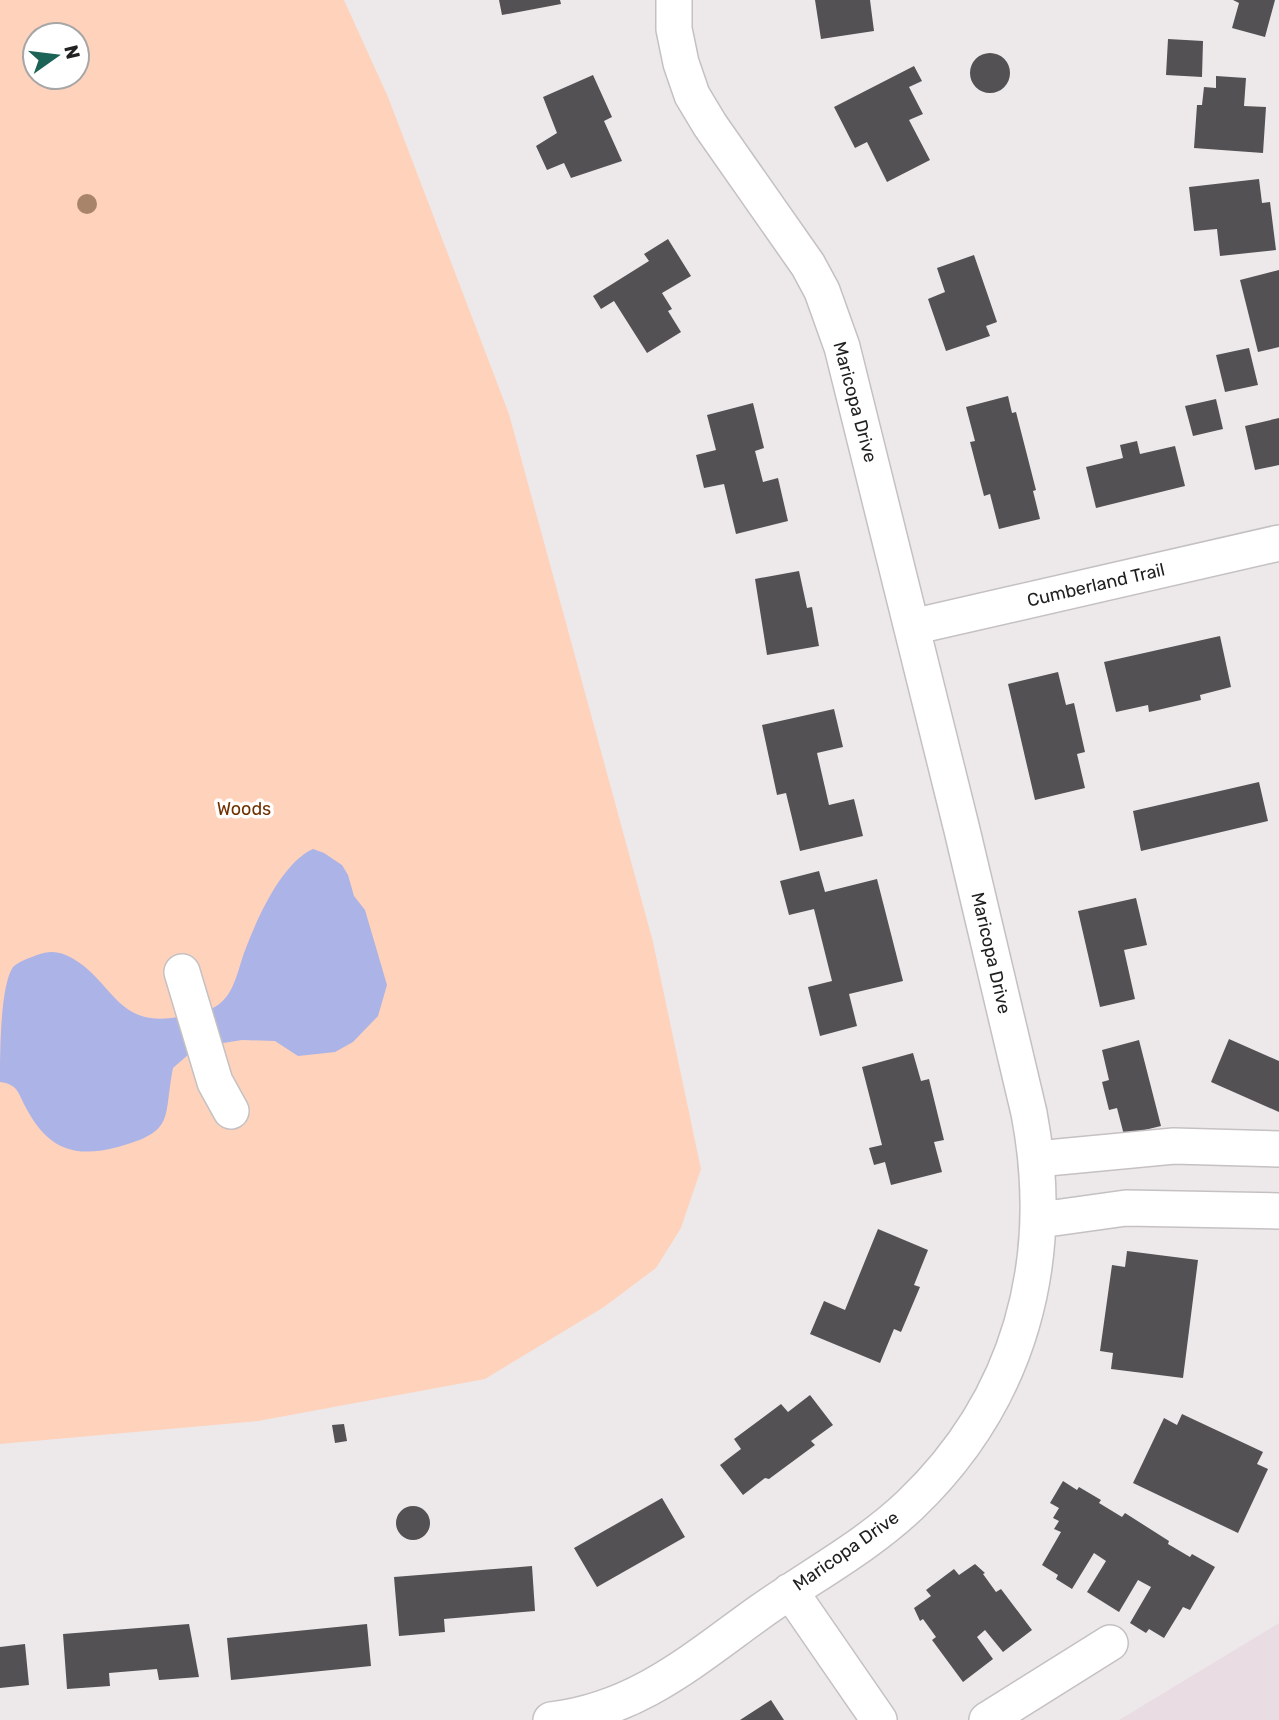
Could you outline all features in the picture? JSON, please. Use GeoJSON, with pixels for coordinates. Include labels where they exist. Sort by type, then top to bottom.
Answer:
{"type":"FeatureCollection","features":[{"type":"Feature","properties":{"kind":"street","name":"Maricopa Drive"},"geometry":{"type":"LineString","coordinates":[[551,1720],[573,1718],[616,1705],[657,1686],[882,1529],[909,1506],[942,1471],[977,1423],[995,1392],[1022,1325],[1031,1290],[1040,1220],[1037,1159],[1029,1113],[842,347],[822,291],[808,265],[692,95],[681,63],[674,29],[674,0]]}},
{"type":"Feature","properties":{"kind":"street","name":"Cumberland Trail"},"geometry":{"type":"LineString","coordinates":[[912,627],[1279,543]]}},
{"type":"Feature","properties":{"kind":"street"},"geometry":{"type":"LineString","coordinates":[[182,972],[215,1082],[231,1111]]}},
{"type":"Feature","properties":{"kind":"street"},"geometry":{"type":"LineString","coordinates":[[1037,1159],[1174,1146],[1279,1149]]}},
{"type":"Feature","properties":{"kind":"street"},"geometry":{"type":"LineString","coordinates":[[1040,1220],[1126,1208],[1279,1211]]}},
{"type":"Feature","properties":{"kind":"street"},"geometry":{"type":"LineString","coordinates":[[790,1591],[879,1720]]}},
{"type":"Feature","properties":{"kind":"street"},"geometry":{"type":"LineString","coordinates":[[987,1720],[1110,1643]]}},
{"type":"Feature","properties":{"kind":"shaded area"},"geometry":{"type":"Polygon","coordinates":[[[1279,1623],[1279,1720],[1119,1720],[1279,1623]]]}},
{"type":"Feature","properties":{"kind":"green space","name":"Woods"},"geometry":{"type":"Polygon","coordinates":[[[0,0],[344,0],[388,97],[509,414],[653,942],[701,1169],[681,1228],[656,1268],[604,1307],[485,1379],[258,1421],[0,1444],[0,0]]]}},
{"type":"Feature","properties":{"kind":"water"},"geometry":{"type":"Polygon","coordinates":[[[313,849],[342,865],[354,896],[365,910],[387,985],[378,1016],[353,1042],[335,1052],[298,1056],[275,1041],[242,1040],[197,1047],[173,1068],[164,1121],[150,1135],[137,1141],[87,1152],[62,1147],[42,1132],[16,1090],[0,1082],[3,1004],[13,967],[42,953],[59,953],[86,968],[118,1001],[141,1016],[157,1019],[209,1010],[218,1005],[232,988],[255,925],[280,880],[301,856],[313,849]]]}},
{"type":"Feature","properties":{"kind":"building"},"geometry":{"type":"Polygon","coordinates":[[[499,0],[560,0],[561,4],[502,15],[499,0]]]}},
{"type":"Feature","properties":{"kind":"building"},"geometry":{"type":"Polygon","coordinates":[[[815,0],[870,0],[874,31],[821,39],[815,0]]]}},
{"type":"Feature","properties":{"kind":"building"},"geometry":{"type":"Polygon","coordinates":[[[1233,0],[1275,0],[1265,37],[1232,28],[1239,3],[1233,0]]]}},
{"type":"Feature","properties":{"kind":"building"},"geometry":{"type":"Polygon","coordinates":[[[1168,39],[1203,41],[1202,77],[1166,75],[1168,39]]]}},
{"type":"Feature","properties":{"kind":"building"},"geometry":{"type":"Polygon","coordinates":[[[990,53],[1004,59],[1010,73],[1004,87],[990,93],[976,87],[970,73],[976,59],[990,53]]]}},
{"type":"Feature","properties":{"kind":"building"},"geometry":{"type":"Polygon","coordinates":[[[914,66],[922,81],[909,87],[923,114],[909,120],[930,160],[887,182],[867,142],[855,148],[834,107],[914,66]]]}},
{"type":"Feature","properties":{"kind":"building"},"geometry":{"type":"Polygon","coordinates":[[[593,75],[612,117],[604,121],[622,161],[571,178],[564,163],[547,170],[536,146],[557,133],[543,97],[593,75]]]}},
{"type":"Feature","properties":{"kind":"building"},"geometry":{"type":"Polygon","coordinates":[[[1216,76],[1246,78],[1244,106],[1266,107],[1263,153],[1194,148],[1197,105],[1202,105],[1204,87],[1216,88],[1216,76]]]}},
{"type":"Feature","properties":{"kind":"building"},"geometry":{"type":"Polygon","coordinates":[[[1259,179],[1262,203],[1270,202],[1276,250],[1220,256],[1217,229],[1194,231],[1189,187],[1259,179]]]}},
{"type":"Feature","properties":{"kind":"building"},"geometry":{"type":"Polygon","coordinates":[[[668,239],[691,276],[662,293],[672,309],[668,311],[681,332],[647,353],[614,301],[601,309],[593,296],[649,261],[644,254],[668,239]]]}},
{"type":"Feature","properties":{"kind":"building"},"geometry":{"type":"Polygon","coordinates":[[[974,255],[997,322],[986,326],[990,336],[946,351],[928,299],[945,292],[937,268],[974,255]]]}},
{"type":"Feature","properties":{"kind":"building"},"geometry":{"type":"Polygon","coordinates":[[[1279,270],[1279,347],[1258,352],[1240,280],[1279,270]]]}},
{"type":"Feature","properties":{"kind":"building"},"geometry":{"type":"Polygon","coordinates":[[[1249,348],[1258,385],[1225,392],[1216,355],[1249,348]]]}},
{"type":"Feature","properties":{"kind":"building"},"geometry":{"type":"Polygon","coordinates":[[[1008,396],[1012,413],[1016,412],[1036,490],[1033,491],[1040,519],[999,529],[990,494],[984,496],[970,442],[975,441],[966,407],[1008,396]]]}},
{"type":"Feature","properties":{"kind":"building"},"geometry":{"type":"Polygon","coordinates":[[[1216,399],[1223,429],[1193,436],[1185,406],[1216,399]]]}},
{"type":"Feature","properties":{"kind":"building"},"geometry":{"type":"Polygon","coordinates":[[[753,403],[764,448],[755,451],[763,482],[778,478],[788,521],[736,534],[724,484],[704,488],[696,455],[716,450],[707,415],[753,403]]]}},
{"type":"Feature","properties":{"kind":"building"},"geometry":{"type":"Polygon","coordinates":[[[1279,418],[1279,465],[1255,470],[1245,426],[1279,418]]]}},
{"type":"Feature","properties":{"kind":"building"},"geometry":{"type":"Polygon","coordinates":[[[1137,441],[1140,454],[1175,446],[1185,486],[1096,508],[1086,467],[1123,458],[1120,445],[1137,441]]]}},
{"type":"Feature","properties":{"kind":"building"},"geometry":{"type":"Polygon","coordinates":[[[799,571],[807,608],[812,607],[819,646],[767,655],[755,579],[799,571]]]}},
{"type":"Feature","properties":{"kind":"building"},"geometry":{"type":"Polygon","coordinates":[[[1220,636],[1231,687],[1200,695],[1201,700],[1149,712],[1148,705],[1116,712],[1104,662],[1220,636]]]}},
{"type":"Feature","properties":{"kind":"building"},"geometry":{"type":"Polygon","coordinates":[[[1058,672],[1066,705],[1074,703],[1085,752],[1077,754],[1085,788],[1035,800],[1008,684],[1058,672]]]}},
{"type":"Feature","properties":{"kind":"building"},"geometry":{"type":"Polygon","coordinates":[[[834,709],[843,747],[817,753],[829,805],[854,799],[863,836],[800,851],[786,793],[777,795],[762,725],[834,709]]]}},
{"type":"Feature","properties":{"kind":"building"},"geometry":{"type":"Polygon","coordinates":[[[1259,782],[1268,821],[1141,851],[1133,811],[1259,782]]]}},
{"type":"Feature","properties":{"kind":"building"},"geometry":{"type":"Polygon","coordinates":[[[819,871],[825,892],[877,879],[903,981],[849,994],[857,1026],[820,1036],[808,987],[832,981],[814,909],[789,915],[780,881],[819,871]]]}},
{"type":"Feature","properties":{"kind":"building"},"geometry":{"type":"Polygon","coordinates":[[[1136,898],[1147,945],[1124,950],[1135,999],[1100,1007],[1078,911],[1136,898]]]}},
{"type":"Feature","properties":{"kind":"building"},"geometry":{"type":"Polygon","coordinates":[[[1229,1039],[1279,1061],[1279,1112],[1211,1082],[1229,1039]]]}},
{"type":"Feature","properties":{"kind":"building"},"geometry":{"type":"Polygon","coordinates":[[[1139,1040],[1161,1126],[1124,1135],[1117,1108],[1109,1110],[1102,1082],[1109,1080],[1102,1050],[1139,1040]]]}},
{"type":"Feature","properties":{"kind":"building"},"geometry":{"type":"Polygon","coordinates":[[[913,1053],[921,1081],[929,1079],[944,1140],[934,1142],[942,1172],[891,1185],[885,1162],[874,1165],[869,1148],[882,1145],[862,1067],[913,1053]]]}},
{"type":"Feature","properties":{"kind":"building"},"geometry":{"type":"Polygon","coordinates":[[[878,1229],[928,1250],[914,1285],[920,1287],[901,1332],[894,1329],[880,1363],[810,1334],[824,1301],[845,1310],[878,1229]]]}},
{"type":"Feature","properties":{"kind":"building"},"geometry":{"type":"Polygon","coordinates":[[[1127,1251],[1198,1260],[1183,1378],[1111,1369],[1113,1353],[1100,1351],[1112,1265],[1125,1267],[1127,1251]]]}},
{"type":"Feature","properties":{"kind":"building"},"geometry":{"type":"Polygon","coordinates":[[[810,1395],[833,1425],[811,1441],[815,1445],[743,1495],[720,1465],[741,1449],[734,1439],[781,1404],[788,1412],[810,1395]]]}},
{"type":"Feature","properties":{"kind":"building"},"geometry":{"type":"Polygon","coordinates":[[[1182,1414],[1263,1452],[1257,1464],[1268,1469],[1238,1533],[1133,1483],[1164,1418],[1177,1425],[1182,1414]]]}},
{"type":"Feature","properties":{"kind":"building"},"geometry":{"type":"Polygon","coordinates":[[[344,1424],[347,1441],[335,1443],[332,1425],[344,1424]]]}},
{"type":"Feature","properties":{"kind":"building"},"geometry":{"type":"Polygon","coordinates":[[[1063,1481],[1101,1500],[1099,1503],[1122,1517],[1125,1513],[1190,1557],[1192,1554],[1215,1567],[1190,1610],[1183,1607],[1164,1638],[1149,1629],[1146,1633],[1130,1623],[1151,1587],[1138,1580],[1119,1612],[1087,1592],[1106,1561],[1094,1553],[1072,1589],[1056,1579],[1058,1575],[1042,1565],[1061,1532],[1054,1529],[1059,1521],[1053,1518],[1059,1508],[1050,1503],[1063,1481]]]}},
{"type":"Feature","properties":{"kind":"building"},"geometry":{"type":"Polygon","coordinates":[[[662,1498],[685,1537],[597,1587],[574,1548],[662,1498]]]}},
{"type":"Feature","properties":{"kind":"building"},"geometry":{"type":"Polygon","coordinates":[[[413,1506],[425,1511],[430,1523],[425,1535],[413,1540],[401,1535],[396,1523],[401,1511],[413,1506]]]}},
{"type":"Feature","properties":{"kind":"building"},"geometry":{"type":"Polygon","coordinates":[[[975,1564],[985,1573],[983,1574],[996,1592],[1001,1589],[1032,1630],[1003,1652],[985,1630],[977,1637],[993,1659],[963,1682],[932,1640],[936,1637],[923,1619],[920,1621],[914,1608],[931,1596],[926,1590],[954,1569],[959,1575],[975,1564]]]}},
{"type":"Feature","properties":{"kind":"building"},"geometry":{"type":"Polygon","coordinates":[[[532,1566],[535,1611],[444,1619],[445,1632],[399,1636],[394,1577],[532,1566]]]}},
{"type":"Feature","properties":{"kind":"building"},"geometry":{"type":"Polygon","coordinates":[[[189,1624],[199,1677],[159,1680],[157,1669],[109,1673],[110,1686],[67,1689],[63,1634],[189,1624]]]}},
{"type":"Feature","properties":{"kind":"building"},"geometry":{"type":"Polygon","coordinates":[[[367,1624],[371,1666],[231,1680],[227,1638],[367,1624]]]}},
{"type":"Feature","properties":{"kind":"building"},"geometry":{"type":"Polygon","coordinates":[[[25,1644],[29,1685],[0,1688],[0,1647],[25,1644]]]}},
{"type":"Feature","properties":{"kind":"building"},"geometry":{"type":"Polygon","coordinates":[[[771,1700],[784,1720],[740,1720],[771,1700]]]}}]}
